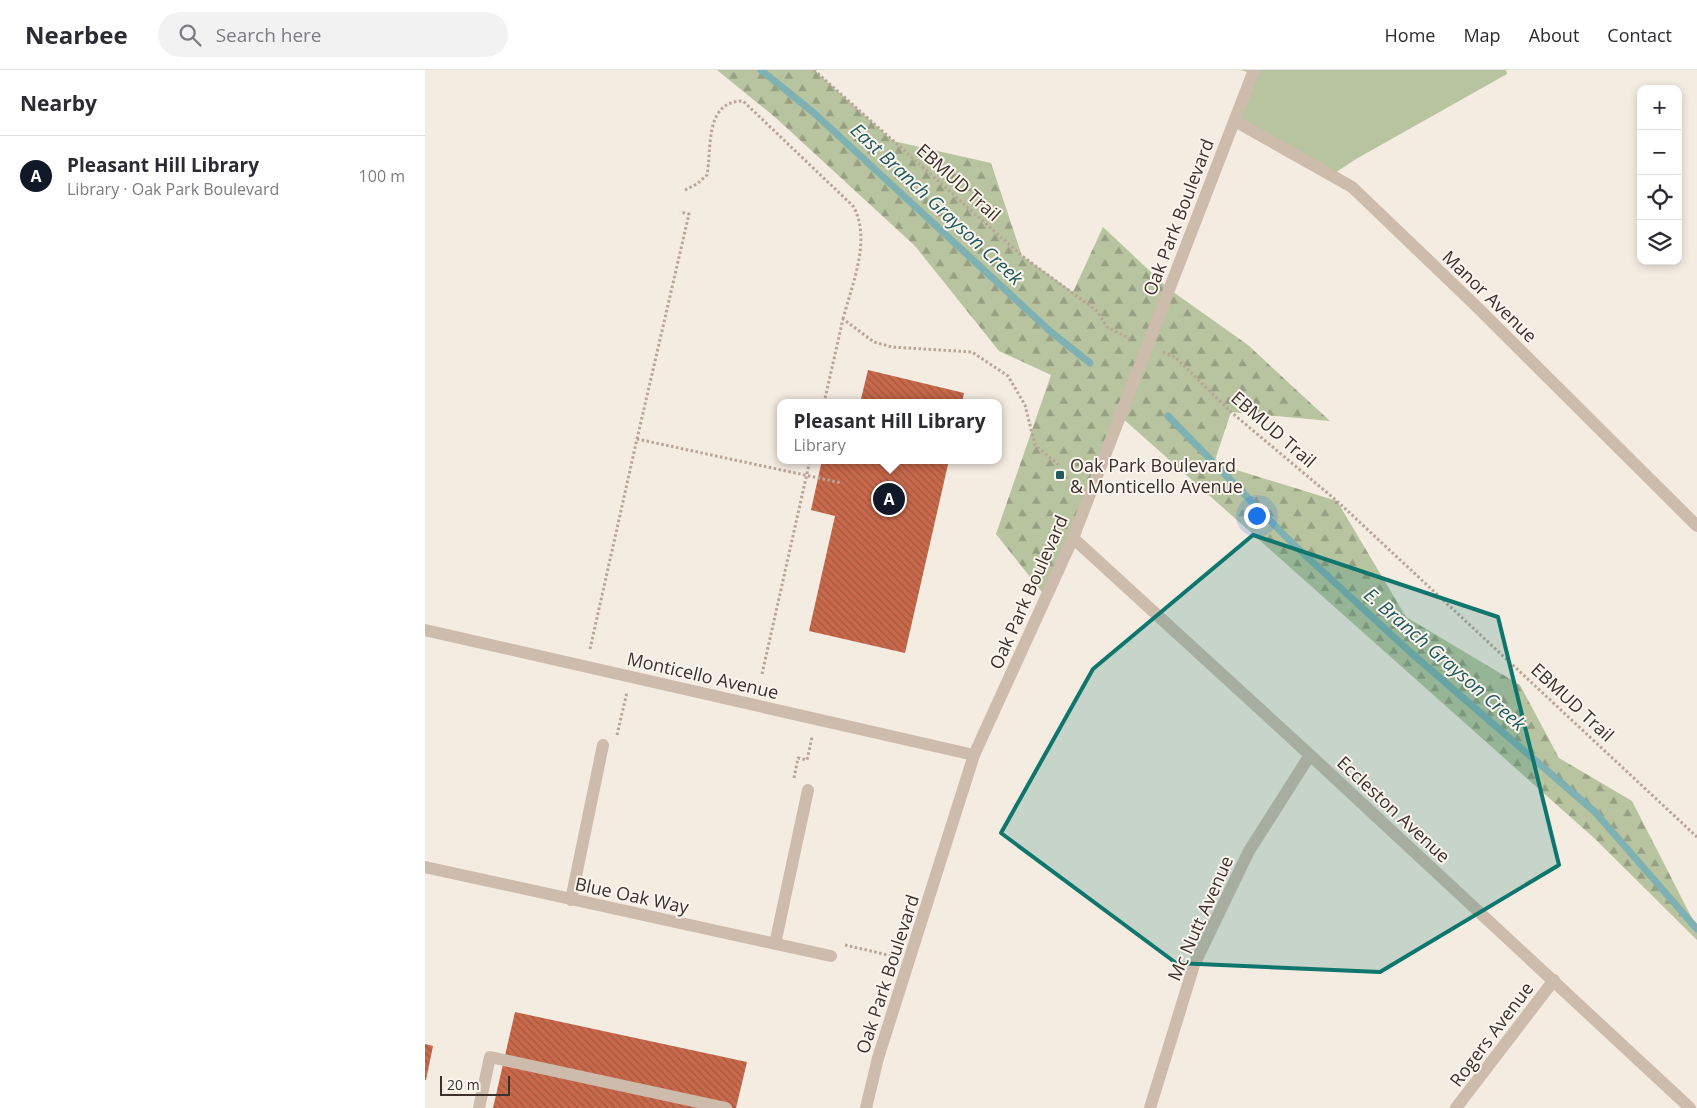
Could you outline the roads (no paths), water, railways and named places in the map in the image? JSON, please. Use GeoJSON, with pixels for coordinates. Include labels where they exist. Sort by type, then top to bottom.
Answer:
{"type":"FeatureCollection","features":[{"type":"Feature","properties":{"kind":"street","name":"Oak Park Boulevard"},"geometry":{"type":"LineString","coordinates":[[866,1108],[879,1058],[974,755],[1073,538],[1254,70]]}},
{"type":"Feature","properties":{"kind":"street","name":"Manor Avenue"},"geometry":{"type":"LineString","coordinates":[[1235,121],[1352,187],[1475,305],[1697,526]]}},
{"type":"Feature","properties":{"kind":"street","name":"Eccleston Avenue"},"geometry":{"type":"LineString","coordinates":[[1073,538],[1690,1108]]}},
{"type":"Feature","properties":{"kind":"street","name":"Monticello Avenue"},"geometry":{"type":"LineString","coordinates":[[425,630],[974,755]]}},
{"type":"Feature","properties":{"kind":"street"},"geometry":{"type":"LineString","coordinates":[[571,900],[603,745]]}},
{"type":"Feature","properties":{"kind":"street","name":"Mc Nutt Avenue"},"geometry":{"type":"LineString","coordinates":[[1150,1108],[1194,965],[1249,850],[1310,755]]}},
{"type":"Feature","properties":{"kind":"street"},"geometry":{"type":"LineString","coordinates":[[775,944],[808,790]]}},
{"type":"Feature","properties":{"kind":"street","name":"Blue Oak Way"},"geometry":{"type":"LineString","coordinates":[[425,867],[831,956]]}},
{"type":"Feature","properties":{"kind":"street","name":"Rogers Avenue"},"geometry":{"type":"LineString","coordinates":[[1456,1108],[1553,980]]}},
{"type":"Feature","properties":{"kind":"street"},"geometry":{"type":"LineString","coordinates":[[479,1108],[490,1057],[726,1108]]}},
{"type":"Feature","properties":{"kind":"waterway","name":"East Branch Grayson Creek"},"geometry":{"type":"LineString","coordinates":[[761,70],[814,113],[1051,332],[1090,363]]}},
{"type":"Feature","properties":{"kind":"waterway","name":"E. Branch Grayson Creek"},"geometry":{"type":"LineString","coordinates":[[1168,416],[1292,543],[1409,651],[1595,812],[1697,929]]}},
{"type":"Feature","properties":{"kind":"place","name":"Oak Park Boulevard & Monticello Avenue"},"geometry":{"type":"Point","coordinates":[1060,475]}},
{"type":"Feature","properties":{"kind":"place","name":"Pleasant Hill Library"},"geometry":{"type":"Point","coordinates":[889,499]}}]}
